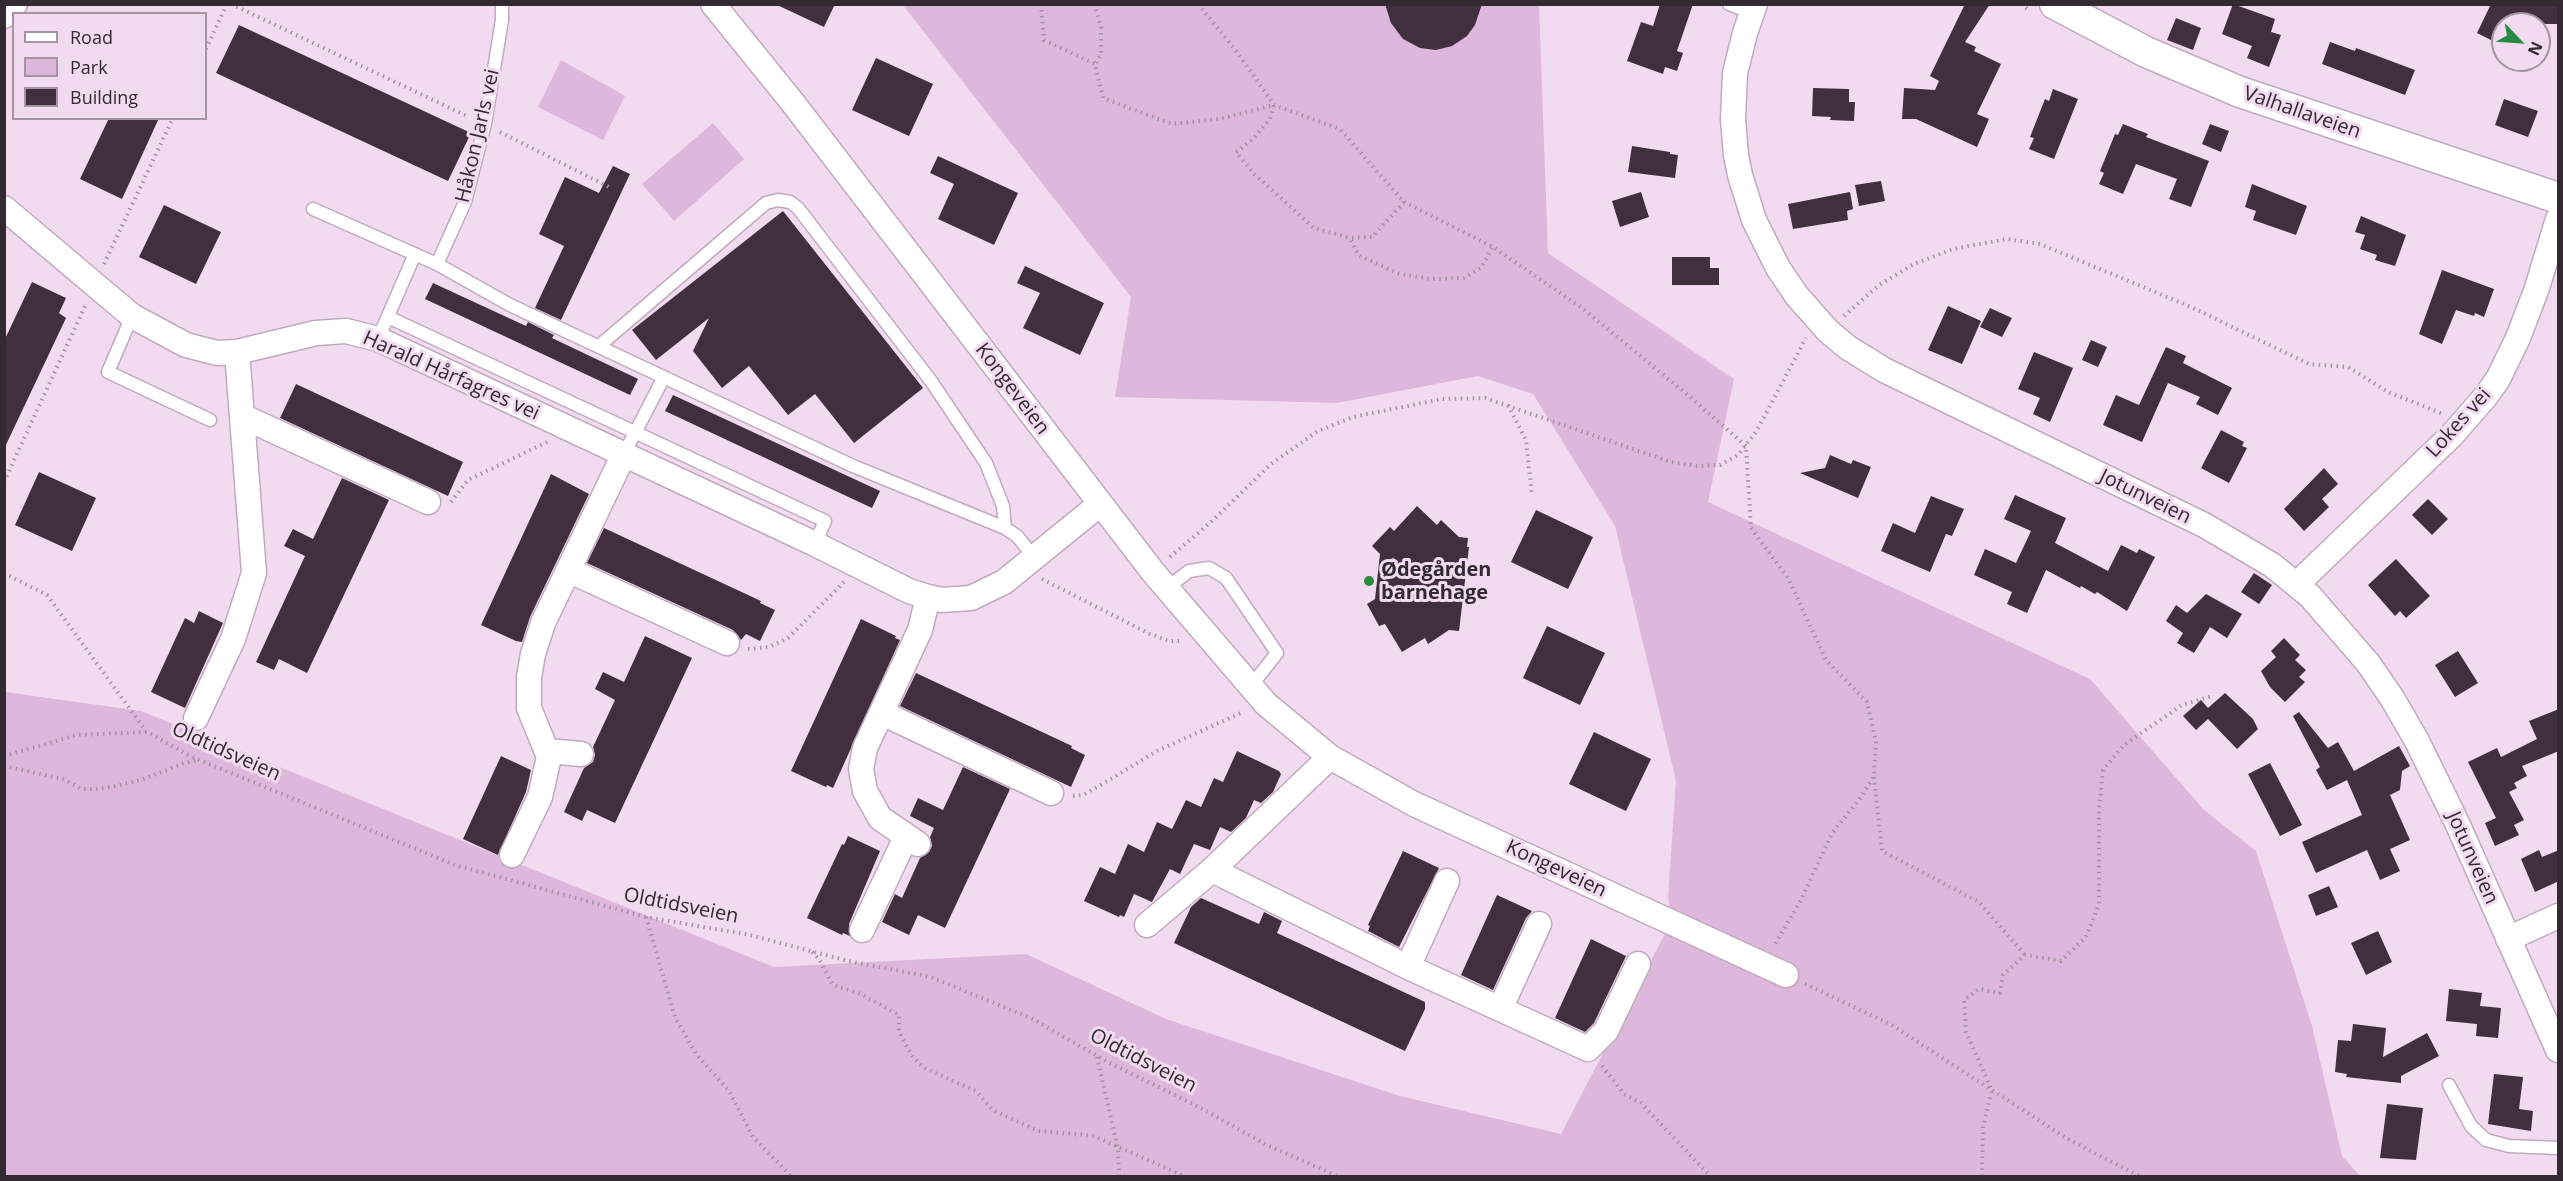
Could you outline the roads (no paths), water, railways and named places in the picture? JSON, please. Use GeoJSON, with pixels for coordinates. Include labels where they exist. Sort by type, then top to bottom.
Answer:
{"type":"FeatureCollection","features":[{"type":"Feature","properties":{"kind":"street"},"geometry":{"type":"LineString","coordinates":[[4,16],[15,4]]}},
{"type":"Feature","properties":{"kind":"street","name":"Kongeveien"},"geometry":{"type":"LineString","coordinates":[[713,4],[793,103],[1160,580],[1259,695],[1330,757],[1414,804],[1786,975]]}},
{"type":"Feature","properties":{"kind":"street","name":"Valhallaveien"},"geometry":{"type":"LineString","coordinates":[[2055,4],[2146,52],[2240,92],[2559,198]]}},
{"type":"Feature","properties":{"kind":"street","name":"Jotunveien"},"geometry":{"type":"LineString","coordinates":[[1754,9],[1739,53],[1733,96],[1734,138],[1740,175],[1754,220],[1770,255],[1787,282],[1822,325],[1854,352],[1899,379],[2204,525],[2250,551],[2297,584],[2353,643],[2392,698],[2441,788],[2559,1050]]}},
{"type":"Feature","properties":{"kind":"street","name":"Harald Hårfagres vei"},"geometry":{"type":"LineString","coordinates":[[4,208],[132,316],[186,345],[217,353],[237,352],[316,333],[346,331],[378,339],[815,544],[909,591],[928,597],[942,600],[971,598],[1004,582],[1100,504]]}},
{"type":"Feature","properties":{"kind":"street","name":"Lokes vei"},"geometry":{"type":"LineString","coordinates":[[2297,584],[2464,422],[2498,379],[2518,339],[2559,219]]}},
{"type":"Feature","properties":{"kind":"street"},"geometry":{"type":"LineString","coordinates":[[196,718],[233,639],[254,573],[244,417],[237,352]]}},
{"type":"Feature","properties":{"kind":"street"},"geometry":{"type":"LineString","coordinates":[[244,417],[428,502]]}},
{"type":"Feature","properties":{"kind":"street"},"geometry":{"type":"LineString","coordinates":[[512,855],[540,797],[548,768],[548,751],[529,708],[529,677],[538,633],[624,454]]}},
{"type":"Feature","properties":{"kind":"street"},"geometry":{"type":"LineString","coordinates":[[568,570],[727,643]]}},
{"type":"Feature","properties":{"kind":"street"},"geometry":{"type":"LineString","coordinates":[[862,930],[912,840],[880,818],[869,802],[862,779],[863,757],[920,630],[928,597]]}},
{"type":"Feature","properties":{"kind":"street"},"geometry":{"type":"LineString","coordinates":[[882,713],[1051,793]]}},
{"type":"Feature","properties":{"kind":"street"},"geometry":{"type":"LineString","coordinates":[[548,751],[581,754]]}},
{"type":"Feature","properties":{"kind":"street"},"geometry":{"type":"LineString","coordinates":[[1147,925],[1212,870],[1330,757]]}},
{"type":"Feature","properties":{"kind":"street"},"geometry":{"type":"LineString","coordinates":[[1212,870],[1408,967],[1588,1048],[1606,1031],[1638,964]]}},
{"type":"Feature","properties":{"kind":"street"},"geometry":{"type":"LineString","coordinates":[[1408,967],[1448,881]]}},
{"type":"Feature","properties":{"kind":"street"},"geometry":{"type":"LineString","coordinates":[[2508,939],[2559,916]]}},
{"type":"Feature","properties":{"kind":"street"},"geometry":{"type":"LineString","coordinates":[[1500,1009],[1539,924]]}},
{"type":"Feature","properties":{"kind":"lane","name":"Håkon Jarls vei"},"geometry":{"type":"LineString","coordinates":[[437,264],[465,202],[485,124],[502,20],[502,4]]}},
{"type":"Feature","properties":{"kind":"lane"},"geometry":{"type":"LineString","coordinates":[[1729,4],[1754,9]]}},
{"type":"Feature","properties":{"kind":"lane"},"geometry":{"type":"LineString","coordinates":[[598,346],[766,203],[777,200],[789,202],[805,218],[943,399],[986,463],[1003,506],[1005,528]]}},
{"type":"Feature","properties":{"kind":"lane"},"geometry":{"type":"LineString","coordinates":[[312,209],[437,264],[510,305],[853,466],[1005,528],[1017,536],[1028,563]]}},
{"type":"Feature","properties":{"kind":"lane"},"geometry":{"type":"LineString","coordinates":[[378,339],[415,254]]}},
{"type":"Feature","properties":{"kind":"lane"},"geometry":{"type":"LineString","coordinates":[[132,316],[108,372],[210,420]]}},
{"type":"Feature","properties":{"kind":"lane"},"geometry":{"type":"LineString","coordinates":[[388,317],[825,521],[815,544]]}},
{"type":"Feature","properties":{"kind":"lane"},"geometry":{"type":"LineString","coordinates":[[624,454],[664,377]]}},
{"type":"Feature","properties":{"kind":"lane"},"geometry":{"type":"LineString","coordinates":[[1160,580],[1189,571],[1209,568],[1226,578],[1277,653],[1259,695]]}},
{"type":"Feature","properties":{"kind":"lane"},"geometry":{"type":"LineString","coordinates":[[2449,1085],[2471,1126],[2486,1140],[2509,1146],[2559,1148]]}},
{"type":"Feature","properties":{"kind":"place","name":"Ødegården barnehage"},"geometry":{"type":"Point","coordinates":[1369,581]}}]}
